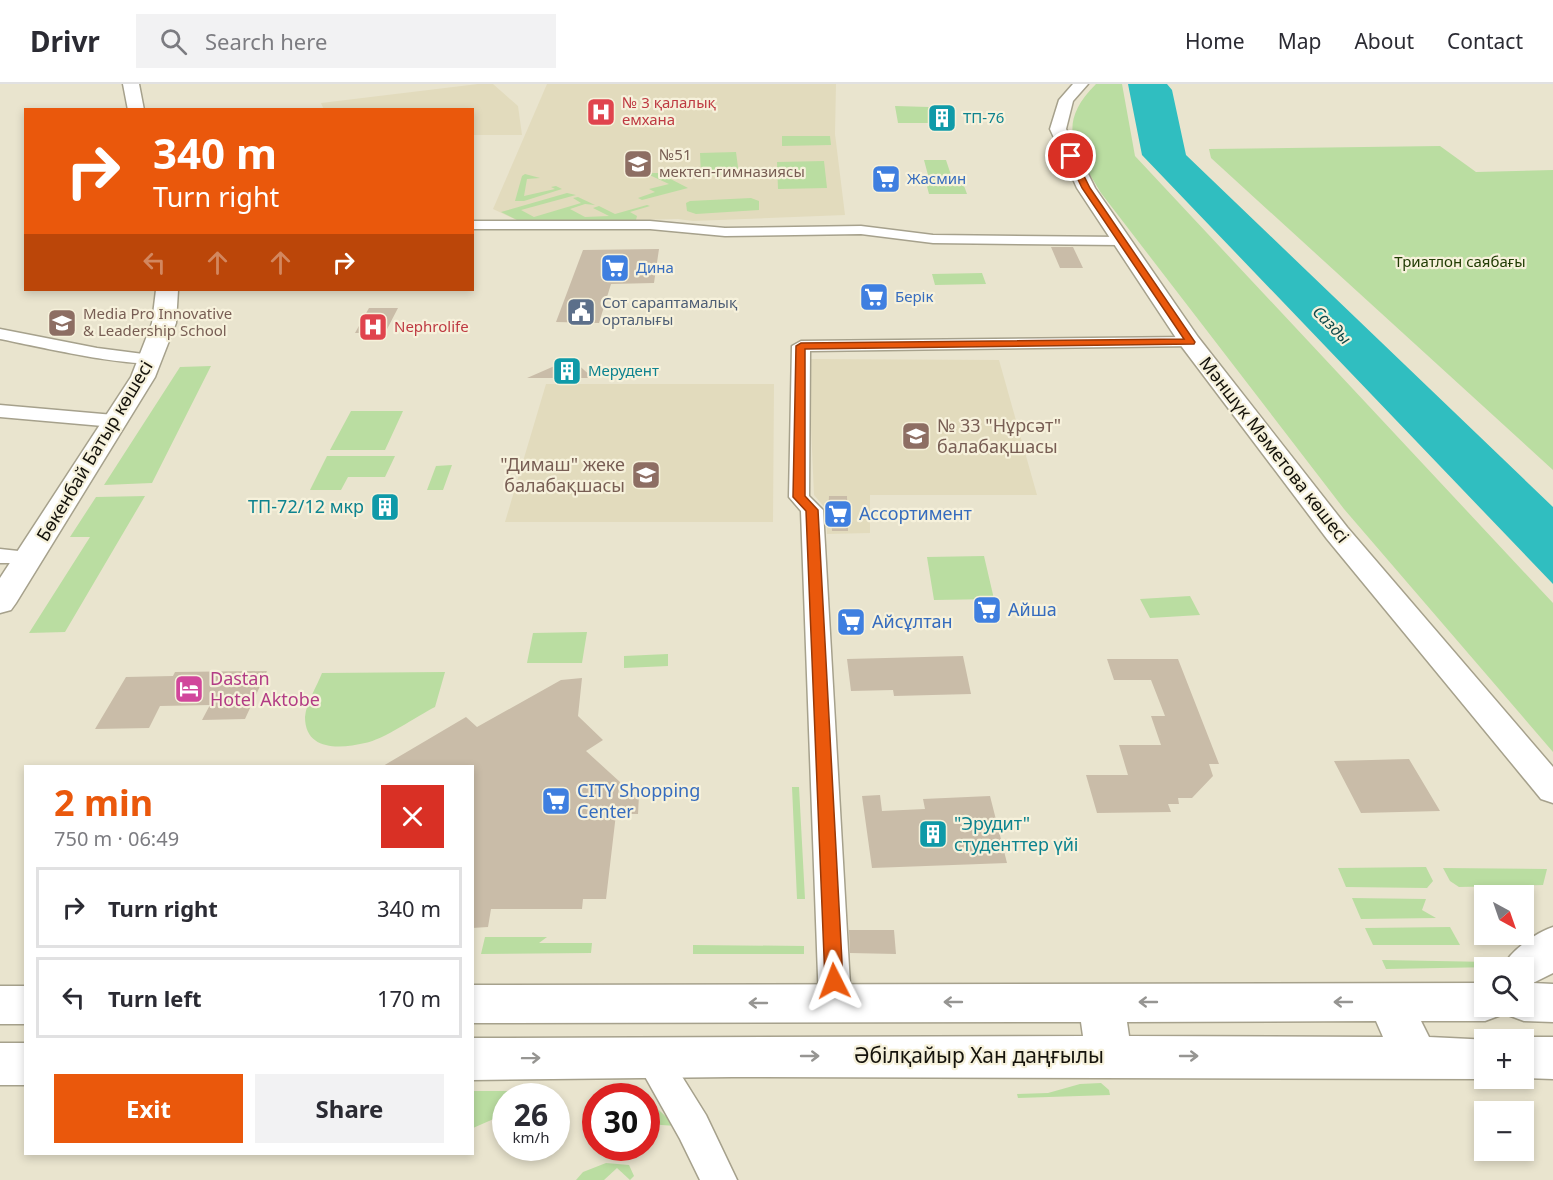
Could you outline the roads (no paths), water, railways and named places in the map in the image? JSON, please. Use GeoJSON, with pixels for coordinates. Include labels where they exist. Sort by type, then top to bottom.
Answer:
{"type":"FeatureCollection","features":[{"type":"Feature","properties":{"kind":"main road"},"geometry":{"type":"LineString","coordinates":[[130,84],[136,108]]}},
{"type":"Feature","properties":{"kind":"main road","name":"Бөкенбай Батыр көшесі"},"geometry":{"type":"LineString","coordinates":[[0,603],[15,557],[114,421],[151,360],[164,323],[167,291]]}},
{"type":"Feature","properties":{"kind":"main road"},"geometry":{"type":"LineString","coordinates":[[1534,963],[1553,945]]}},
{"type":"Feature","properties":{"kind":"main road"},"geometry":{"type":"LineString","coordinates":[[474,1004],[1390,1002],[1474,997]]}},
{"type":"Feature","properties":{"kind":"main road"},"geometry":{"type":"LineString","coordinates":[[1101,1002],[1109,1056]]}},
{"type":"Feature","properties":{"kind":"main road"},"geometry":{"type":"LineString","coordinates":[[1390,1002],[1415,1057]]}},
{"type":"Feature","properties":{"kind":"main road"},"geometry":{"type":"LineString","coordinates":[[1534,1002],[1553,1003]]}},
{"type":"Feature","properties":{"kind":"main road"},"geometry":{"type":"LineString","coordinates":[[0,1005],[24,1005]]}},
{"type":"Feature","properties":{"kind":"main road","name":"Әбілқайыр Хан даңғылы"},"geometry":{"type":"LineString","coordinates":[[474,1059],[1109,1056],[1474,1058]]}},
{"type":"Feature","properties":{"kind":"main road"},"geometry":{"type":"LineString","coordinates":[[1534,1058],[1553,1058]]}},
{"type":"Feature","properties":{"kind":"main road"},"geometry":{"type":"LineString","coordinates":[[0,1064],[24,1064]]}},
{"type":"Feature","properties":{"kind":"street","name":"Мәншүк Мәметова көшесі"},"geometry":{"type":"LineString","coordinates":[[1081,84],[1066,100],[1058,129],[1086,188],[1121,241],[1190,342],[1337,533],[1553,790]]}},
{"type":"Feature","properties":{"kind":"street"},"geometry":{"type":"LineString","coordinates":[[474,225],[650,225],[725,232],[861,230],[933,238],[1121,241]]}},
{"type":"Feature","properties":{"kind":"street"},"geometry":{"type":"LineString","coordinates":[[0,334],[97,353],[151,360]]}},
{"type":"Feature","properties":{"kind":"street"},"geometry":{"type":"LineString","coordinates":[[835,1003],[812,510],[799,497],[801,346],[1190,342]]}},
{"type":"Feature","properties":{"kind":"street"},"geometry":{"type":"LineString","coordinates":[[0,411],[114,421]]}},
{"type":"Feature","properties":{"kind":"street"},"geometry":{"type":"LineString","coordinates":[[651,1057],[693,1127],[719,1180]]}},
{"type":"Feature","properties":{"kind":"water","name":"Сазды"},"geometry":{"type":"Polygon","coordinates":[[[1128,84],[1167,84],[1172,90],[1186,155],[1553,507],[1553,584],[1142,155],[1128,84]]]}},
{"type":"Feature","properties":{"kind":"place","name":"№ 3 қалалық емхана"},"geometry":{"type":"Point","coordinates":[601,112]}},
{"type":"Feature","properties":{"kind":"place","name":"ТП-76"},"geometry":{"type":"Point","coordinates":[942,118]}},
{"type":"Feature","properties":{"kind":"place","name":"№51 мектеп-гимназиясы"},"geometry":{"type":"Point","coordinates":[638,164]}},
{"type":"Feature","properties":{"kind":"place","name":"Жасмин"},"geometry":{"type":"Point","coordinates":[886,179]}},
{"type":"Feature","properties":{"kind":"place","name":"Дина"},"geometry":{"type":"Point","coordinates":[615,268]}},
{"type":"Feature","properties":{"kind":"place","name":"Берік"},"geometry":{"type":"Point","coordinates":[874,297]}},
{"type":"Feature","properties":{"kind":"place","name":"Сот сараптамалық орталығы"},"geometry":{"type":"Point","coordinates":[581,312]}},
{"type":"Feature","properties":{"kind":"place","name":"Media Pro Innovative & Leadership School"},"geometry":{"type":"Point","coordinates":[62,323]}},
{"type":"Feature","properties":{"kind":"place","name":"Nephrolife"},"geometry":{"type":"Point","coordinates":[373,327]}},
{"type":"Feature","properties":{"kind":"place","name":"Мерудент"},"geometry":{"type":"Point","coordinates":[567,371]}},
{"type":"Feature","properties":{"kind":"place","name":"№ 33 \"Нұрсәт\" балабақшасы"},"geometry":{"type":"Point","coordinates":[916,436]}},
{"type":"Feature","properties":{"kind":"place","name":"\"Димаш\" жеке балабақшасы"},"geometry":{"type":"Point","coordinates":[646,475]}},
{"type":"Feature","properties":{"kind":"place","name":"ТП-72/12 мкр"},"geometry":{"type":"Point","coordinates":[385,507]}},
{"type":"Feature","properties":{"kind":"place","name":"Ассортимент"},"geometry":{"type":"Point","coordinates":[838,514]}},
{"type":"Feature","properties":{"kind":"place","name":"Айша"},"geometry":{"type":"Point","coordinates":[987,610]}},
{"type":"Feature","properties":{"kind":"place","name":"Айсұлтан"},"geometry":{"type":"Point","coordinates":[851,622]}},
{"type":"Feature","properties":{"kind":"place","name":"Dastan Hotel Aktobe"},"geometry":{"type":"Point","coordinates":[189,689]}},
{"type":"Feature","properties":{"kind":"place","name":"CITY Shopping Center"},"geometry":{"type":"Point","coordinates":[556,801]}},
{"type":"Feature","properties":{"kind":"place","name":"\"Эрудит\" студенттер үйі"},"geometry":{"type":"Point","coordinates":[933,834]}},
{"type":"Feature","properties":{"kind":"park label","name":"Триатлон саябағы"},"geometry":{"type":"Point","coordinates":[1460,262]}}]}
